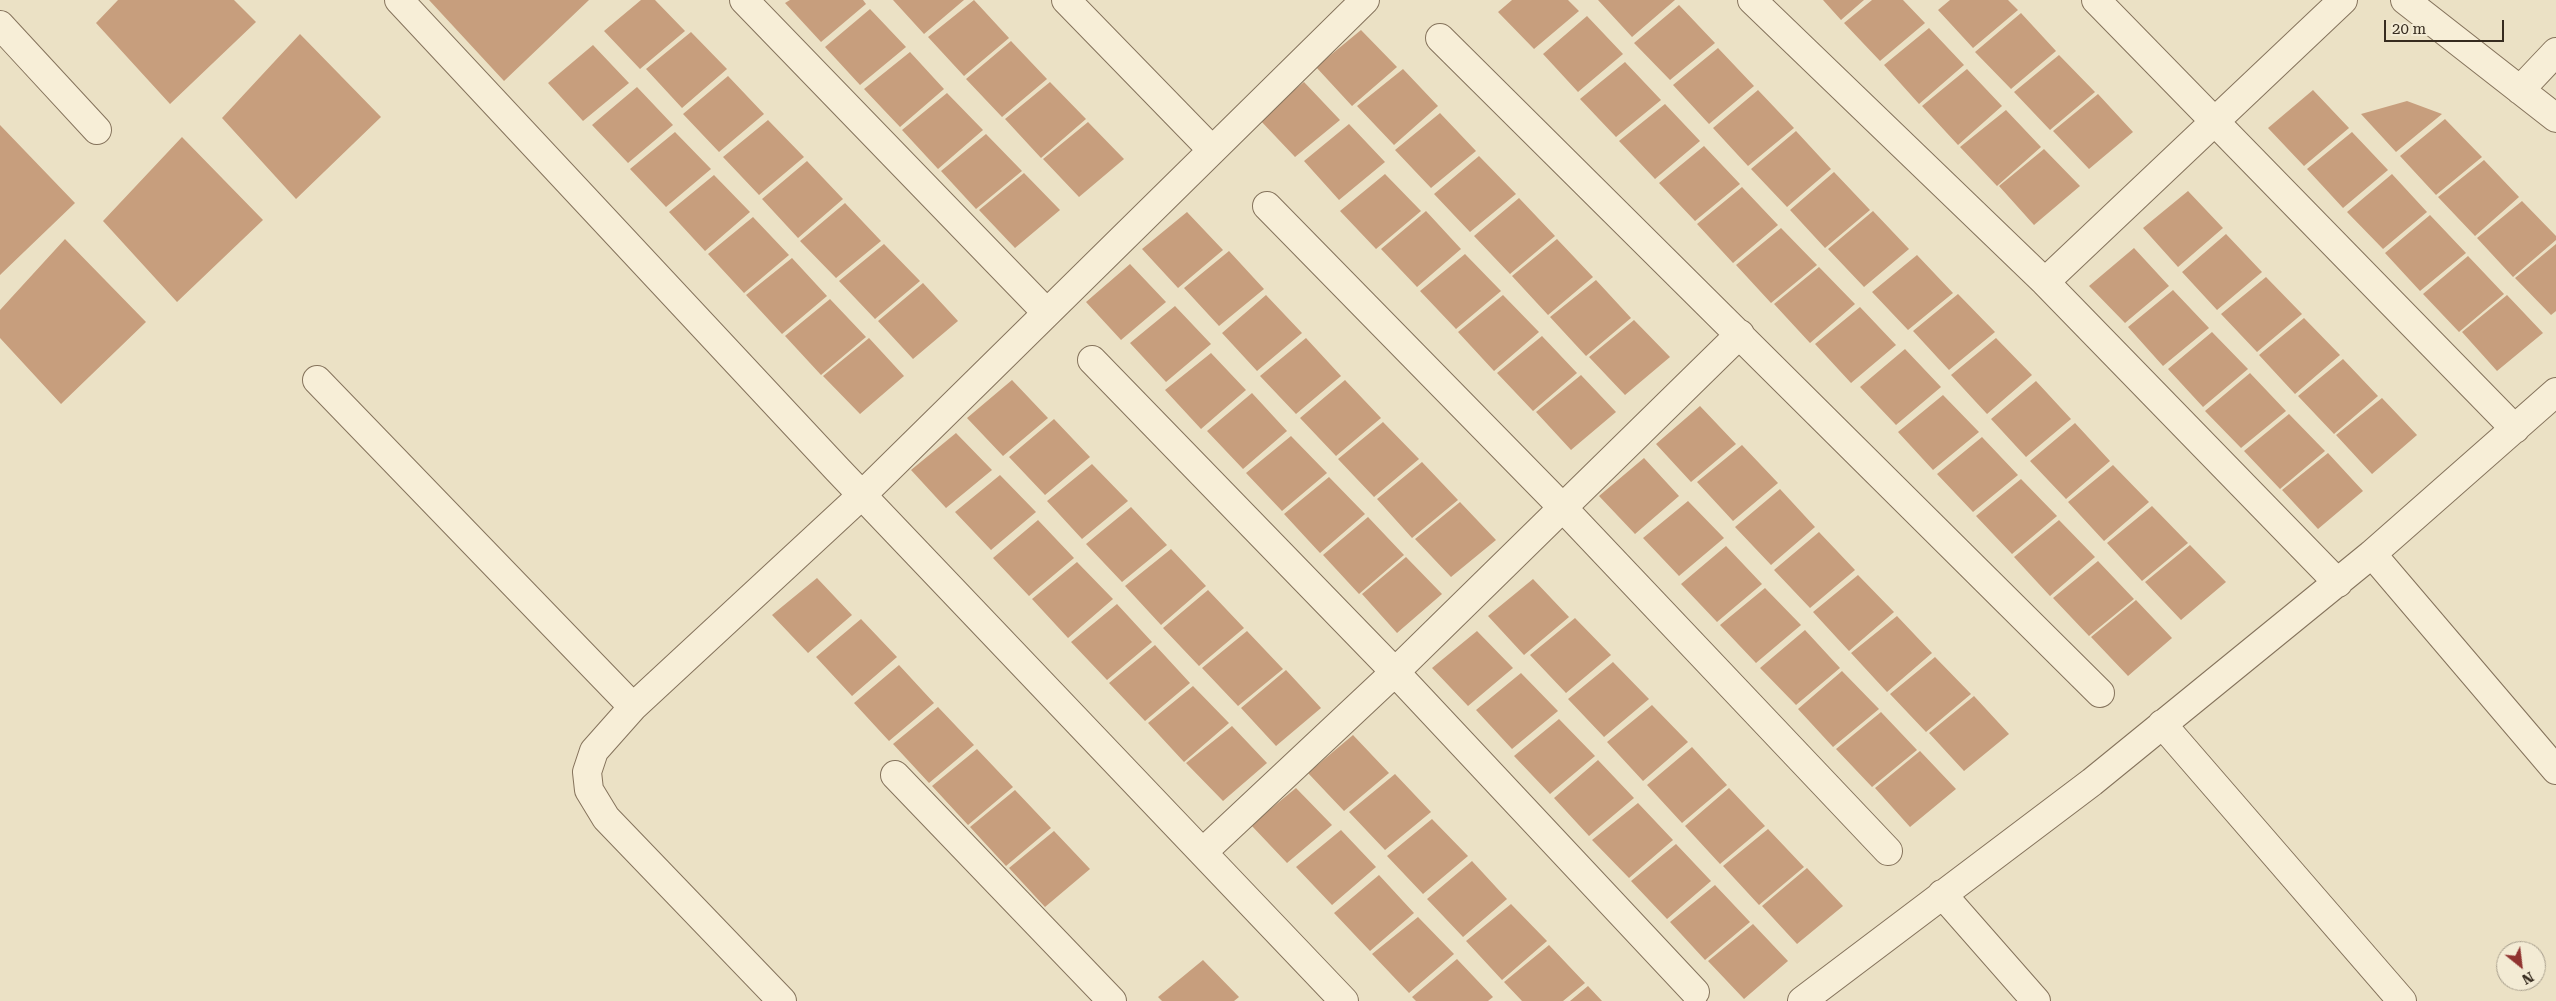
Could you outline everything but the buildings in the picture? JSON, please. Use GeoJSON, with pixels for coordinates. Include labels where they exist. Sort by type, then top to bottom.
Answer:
{"type":"FeatureCollection","features":[{"type":"Feature","properties":{"kind":"street"},"geometry":{"type":"LineString","coordinates":[[398,0],[862,495],[1344,1001]]}},
{"type":"Feature","properties":{"kind":"street"},"geometry":{"type":"LineString","coordinates":[[744,0],[1046,312]]}},
{"type":"Feature","properties":{"kind":"street"},"geometry":{"type":"LineString","coordinates":[[1066,0],[1212,150]]}},
{"type":"Feature","properties":{"kind":"street"},"geometry":{"type":"LineString","coordinates":[[782,1001],[606,818],[589,790],[587,772],[594,750],[633,707],[862,495],[1365,0]]}},
{"type":"Feature","properties":{"kind":"street"},"geometry":{"type":"LineString","coordinates":[[1752,0],[2045,282],[2338,583]]}},
{"type":"Feature","properties":{"kind":"street"},"geometry":{"type":"LineString","coordinates":[[2096,0],[2515,429]]}},
{"type":"Feature","properties":{"kind":"street"},"geometry":{"type":"LineString","coordinates":[[2045,282],[2343,0]]}},
{"type":"Feature","properties":{"kind":"street"},"geometry":{"type":"LineString","coordinates":[[2404,0],[2556,118]]}},
{"type":"Feature","properties":{"kind":"street"},"geometry":{"type":"LineString","coordinates":[[0,25],[97,130]]}},
{"type":"Feature","properties":{"kind":"street"},"geometry":{"type":"LineString","coordinates":[[1440,38],[2100,693]]}},
{"type":"Feature","properties":{"kind":"street"},"geometry":{"type":"LineString","coordinates":[[2520,90],[2556,52]]}},
{"type":"Feature","properties":{"kind":"street"},"geometry":{"type":"LineString","coordinates":[[1266,206],[1563,508],[1888,851]]}},
{"type":"Feature","properties":{"kind":"street"},"geometry":{"type":"LineString","coordinates":[[1204,852],[1395,672],[1740,334]]}},
{"type":"Feature","properties":{"kind":"street"},"geometry":{"type":"LineString","coordinates":[[1092,360],[1395,672],[1695,992]]}},
{"type":"Feature","properties":{"kind":"street"},"geometry":{"type":"LineString","coordinates":[[317,380],[633,707]]}},
{"type":"Feature","properties":{"kind":"street"},"geometry":{"type":"LineString","coordinates":[[1802,1001],[2092,782],[2338,583],[2556,392]]}},
{"type":"Feature","properties":{"kind":"street"},"geometry":{"type":"LineString","coordinates":[[2372,554],[2556,770]]}},
{"type":"Feature","properties":{"kind":"street"},"geometry":{"type":"LineString","coordinates":[[2162,724],[2402,1001]]}},
{"type":"Feature","properties":{"kind":"street"},"geometry":{"type":"LineString","coordinates":[[895,776],[1112,1001]]}},
{"type":"Feature","properties":{"kind":"street"},"geometry":{"type":"LineString","coordinates":[[1942,894],[2036,1001]]}}]}
